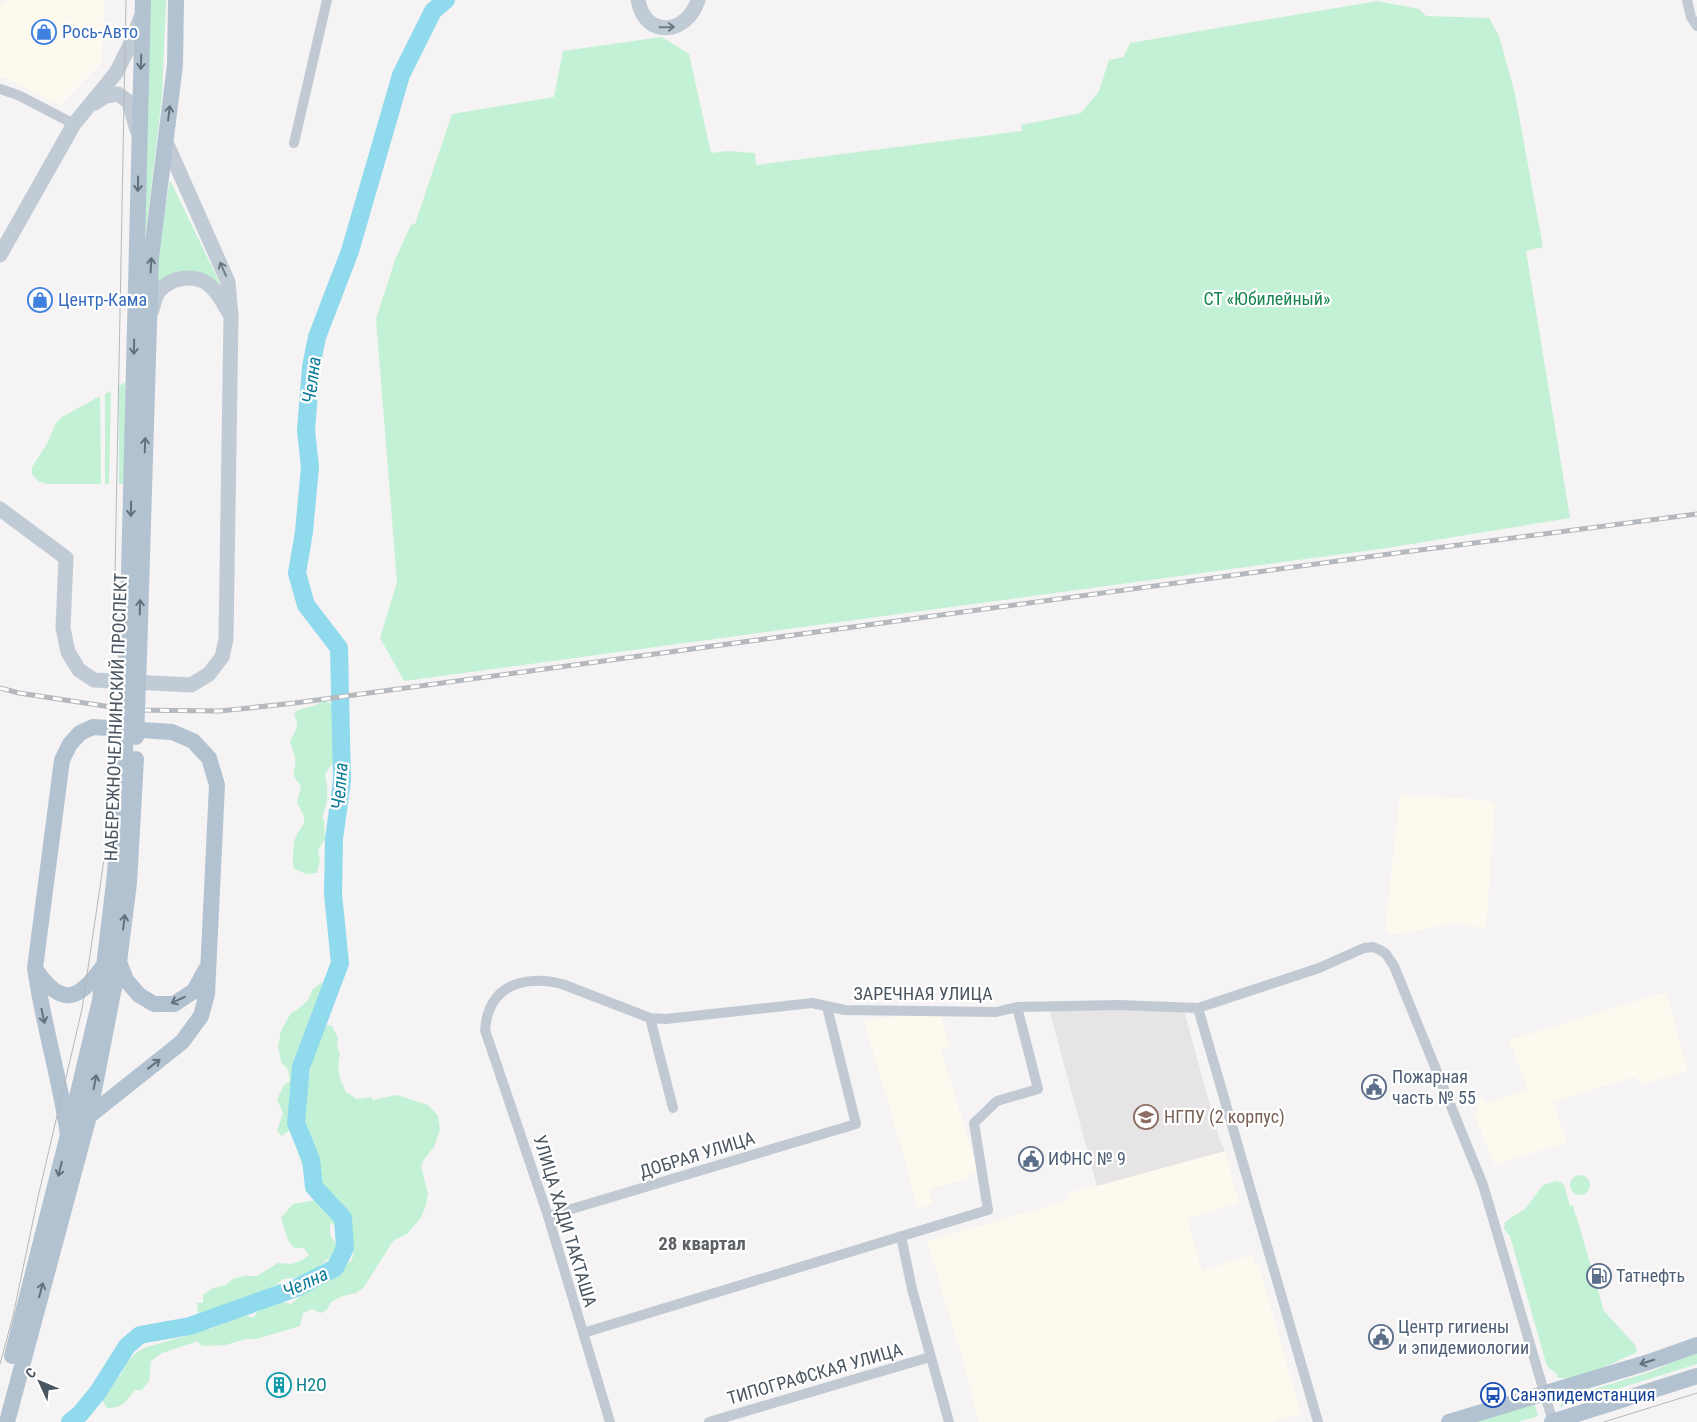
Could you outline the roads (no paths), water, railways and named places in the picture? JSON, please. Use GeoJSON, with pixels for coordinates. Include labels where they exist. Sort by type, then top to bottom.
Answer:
{"type":"FeatureCollection","features":[{"type":"Feature","properties":{"kind":"main road","name":"НАБЕРЕЖНОЧЕЛНИНСКИЙ ПРОСПЕКТ"},"geometry":{"type":"LineString","coordinates":[[0,1404],[19,1353],[89,1116],[112,963],[114,883],[130,759],[151,258],[174,65],[176,0]]}},
{"type":"Feature","properties":{"kind":"main road","name":"НАБЕРЕЖНОЧЕЛНИНСКИЙ ПРОСПЕКТ"},"geometry":{"type":"LineString","coordinates":[[133,656],[142,7]]}},
{"type":"Feature","properties":{"kind":"main road"},"geometry":{"type":"LineString","coordinates":[[68,1135],[65,1108],[38,992],[35,968],[62,760],[70,744],[80,733],[93,727],[172,732],[193,741],[209,758],[217,785],[207,994],[201,1016],[182,1042],[89,1116]]}},
{"type":"Feature","properties":{"kind":"main road","name":"НАБЕРЕЖНОЧЕЛНИНСКИЙ ПРОСПЕКТ"},"geometry":{"type":"LineString","coordinates":[[7,1422],[19,1353],[68,1135],[100,1000],[112,963]]}},
{"type":"Feature","properties":{"kind":"main road"},"geometry":{"type":"LineString","coordinates":[[35,968],[45,983],[65,996],[79,993],[112,963],[139,995],[154,1004],[174,1004],[194,991],[208,965]]}},
{"type":"Feature","properties":{"kind":"main road"},"geometry":{"type":"LineString","coordinates":[[1449,1422],[1696,1346]]}},
{"type":"Feature","properties":{"kind":"main road"},"geometry":{"type":"LineString","coordinates":[[1553,1422],[1697,1376]]}},
{"type":"Feature","properties":{"kind":"street"},"geometry":{"type":"LineString","coordinates":[[294,144],[327,0]]}},
{"type":"Feature","properties":{"kind":"street"},"geometry":{"type":"LineString","coordinates":[[638,0],[646,18],[653,25],[661,28],[678,26],[692,14],[699,3]]}},
{"type":"Feature","properties":{"kind":"street"},"geometry":{"type":"LineString","coordinates":[[1688,4],[1691,17],[1697,26]]}},
{"type":"Feature","properties":{"kind":"street"},"geometry":{"type":"LineString","coordinates":[[0,255],[74,124],[116,72],[130,45],[142,7]]}},
{"type":"Feature","properties":{"kind":"street"},"geometry":{"type":"LineString","coordinates":[[0,89],[18,95],[74,124]]}},
{"type":"Feature","properties":{"kind":"street"},"geometry":{"type":"LineString","coordinates":[[87,109],[106,96],[118,94],[129,102],[139,136]]}},
{"type":"Feature","properties":{"kind":"street"},"geometry":{"type":"LineString","coordinates":[[0,509],[66,558],[63,628],[68,652],[79,670],[94,680],[191,685],[210,674],[222,657],[226,639],[231,316],[228,282],[166,142]]}},
{"type":"Feature","properties":{"kind":"street"},"geometry":{"type":"LineString","coordinates":[[148,325],[158,292],[171,281],[190,278],[208,284],[219,296],[231,316]]}},
{"type":"Feature","properties":{"kind":"street","name":"ЗАРЕЧНАЯ УЛИЦА"},"geometry":{"type":"LineString","coordinates":[[486,1030],[488,1012],[496,998],[509,986],[528,981],[547,980],[562,984],[650,1018],[666,1019],[812,1003],[845,1010],[969,1012],[996,1012],[1017,1007],[1119,1005],[1198,1008],[1319,968],[1364,948],[1373,947],[1386,954],[1394,966],[1484,1185],[1544,1392]]}},
{"type":"Feature","properties":{"kind":"street","name":"ДОБРАЯ УЛИЦА"},"geometry":{"type":"LineString","coordinates":[[548,1216],[856,1124],[827,1007]]}},
{"type":"Feature","properties":{"kind":"street"},"geometry":{"type":"LineString","coordinates":[[583,1334],[988,1210],[974,1123],[997,1101],[1038,1089],[1017,1007]]}},
{"type":"Feature","properties":{"kind":"street"},"geometry":{"type":"LineString","coordinates":[[1198,1008],[1318,1422]]}},
{"type":"Feature","properties":{"kind":"street"},"geometry":{"type":"LineString","coordinates":[[650,1018],[673,1108]]}},
{"type":"Feature","properties":{"kind":"street","name":"УЛИЦА ХАДИ ТАКТАША"},"geometry":{"type":"LineString","coordinates":[[486,1030],[548,1216],[610,1422]]}},
{"type":"Feature","properties":{"kind":"street"},"geometry":{"type":"LineString","coordinates":[[901,1236],[912,1290],[949,1422]]}},
{"type":"Feature","properties":{"kind":"street","name":"ТИПОГРАФСКАЯ УЛИЦА"},"geometry":{"type":"LineString","coordinates":[[709,1422],[930,1357]]}},
{"type":"Feature","properties":{"kind":"street"},"geometry":{"type":"LineString","coordinates":[[1544,1392],[1553,1422]]}},
{"type":"Feature","properties":{"kind":"waterway","name":"Челна"},"geometry":{"type":"LineString","coordinates":[[70,1422],[80,1414],[98,1392],[127,1346],[140,1335],[190,1326],[296,1288],[335,1268],[345,1248],[343,1218],[314,1187],[311,1160],[296,1123],[301,1067],[340,963],[333,894],[334,839],[342,781],[339,648],[306,605],[297,573],[304,532],[310,467],[306,430],[311,367],[317,337],[350,251],[401,75],[433,11],[446,0]]}},
{"type":"Feature","properties":{"kind":"tram line"},"geometry":{"type":"LineString","coordinates":[[0,1364],[13,1316],[38,1197],[82,1009],[116,778],[119,636],[115,574],[126,0]]}},
{"type":"Feature","properties":{"kind":"tram line"},"geometry":{"type":"LineString","coordinates":[[1604,1422],[1697,1393]]}},
{"type":"Feature","properties":{"kind":"railway"},"geometry":{"type":"LineString","coordinates":[[0,688],[19,693],[131,710],[220,711],[295,703],[1389,554],[1697,514]]}},
{"type":"Feature","properties":{"kind":"place","name":"Рось-Авто"},"geometry":{"type":"Point","coordinates":[44,32]}},
{"type":"Feature","properties":{"kind":"place","name":"Центр-Кама"},"geometry":{"type":"Point","coordinates":[40,300]}},
{"type":"Feature","properties":{"kind":"place","name":"Пожарная часть № 55"},"geometry":{"type":"Point","coordinates":[1374,1087]}},
{"type":"Feature","properties":{"kind":"place","name":"НГПУ (2 корпус)"},"geometry":{"type":"Point","coordinates":[1146,1117]}},
{"type":"Feature","properties":{"kind":"place","name":"ИФНС № 9"},"geometry":{"type":"Point","coordinates":[1031,1159]}},
{"type":"Feature","properties":{"kind":"place","name":"Татнефть"},"geometry":{"type":"Point","coordinates":[1599,1276]}},
{"type":"Feature","properties":{"kind":"place","name":"Центр гигиены и эпидемиологии"},"geometry":{"type":"Point","coordinates":[1381,1337]}},
{"type":"Feature","properties":{"kind":"place","name":"H2O"},"geometry":{"type":"Point","coordinates":[279,1385]}},
{"type":"Feature","properties":{"kind":"place","name":"Санэпидемстанция"},"geometry":{"type":"Point","coordinates":[1493,1395]}},
{"type":"Feature","properties":{"kind":"district","name":"28 квартал"},"geometry":{"type":"Point","coordinates":[702,1243]}},
{"type":"Feature","properties":{"kind":"park label","name":"СТ «Юбилейный»"},"geometry":{"type":"Point","coordinates":[1267,299]}}]}
